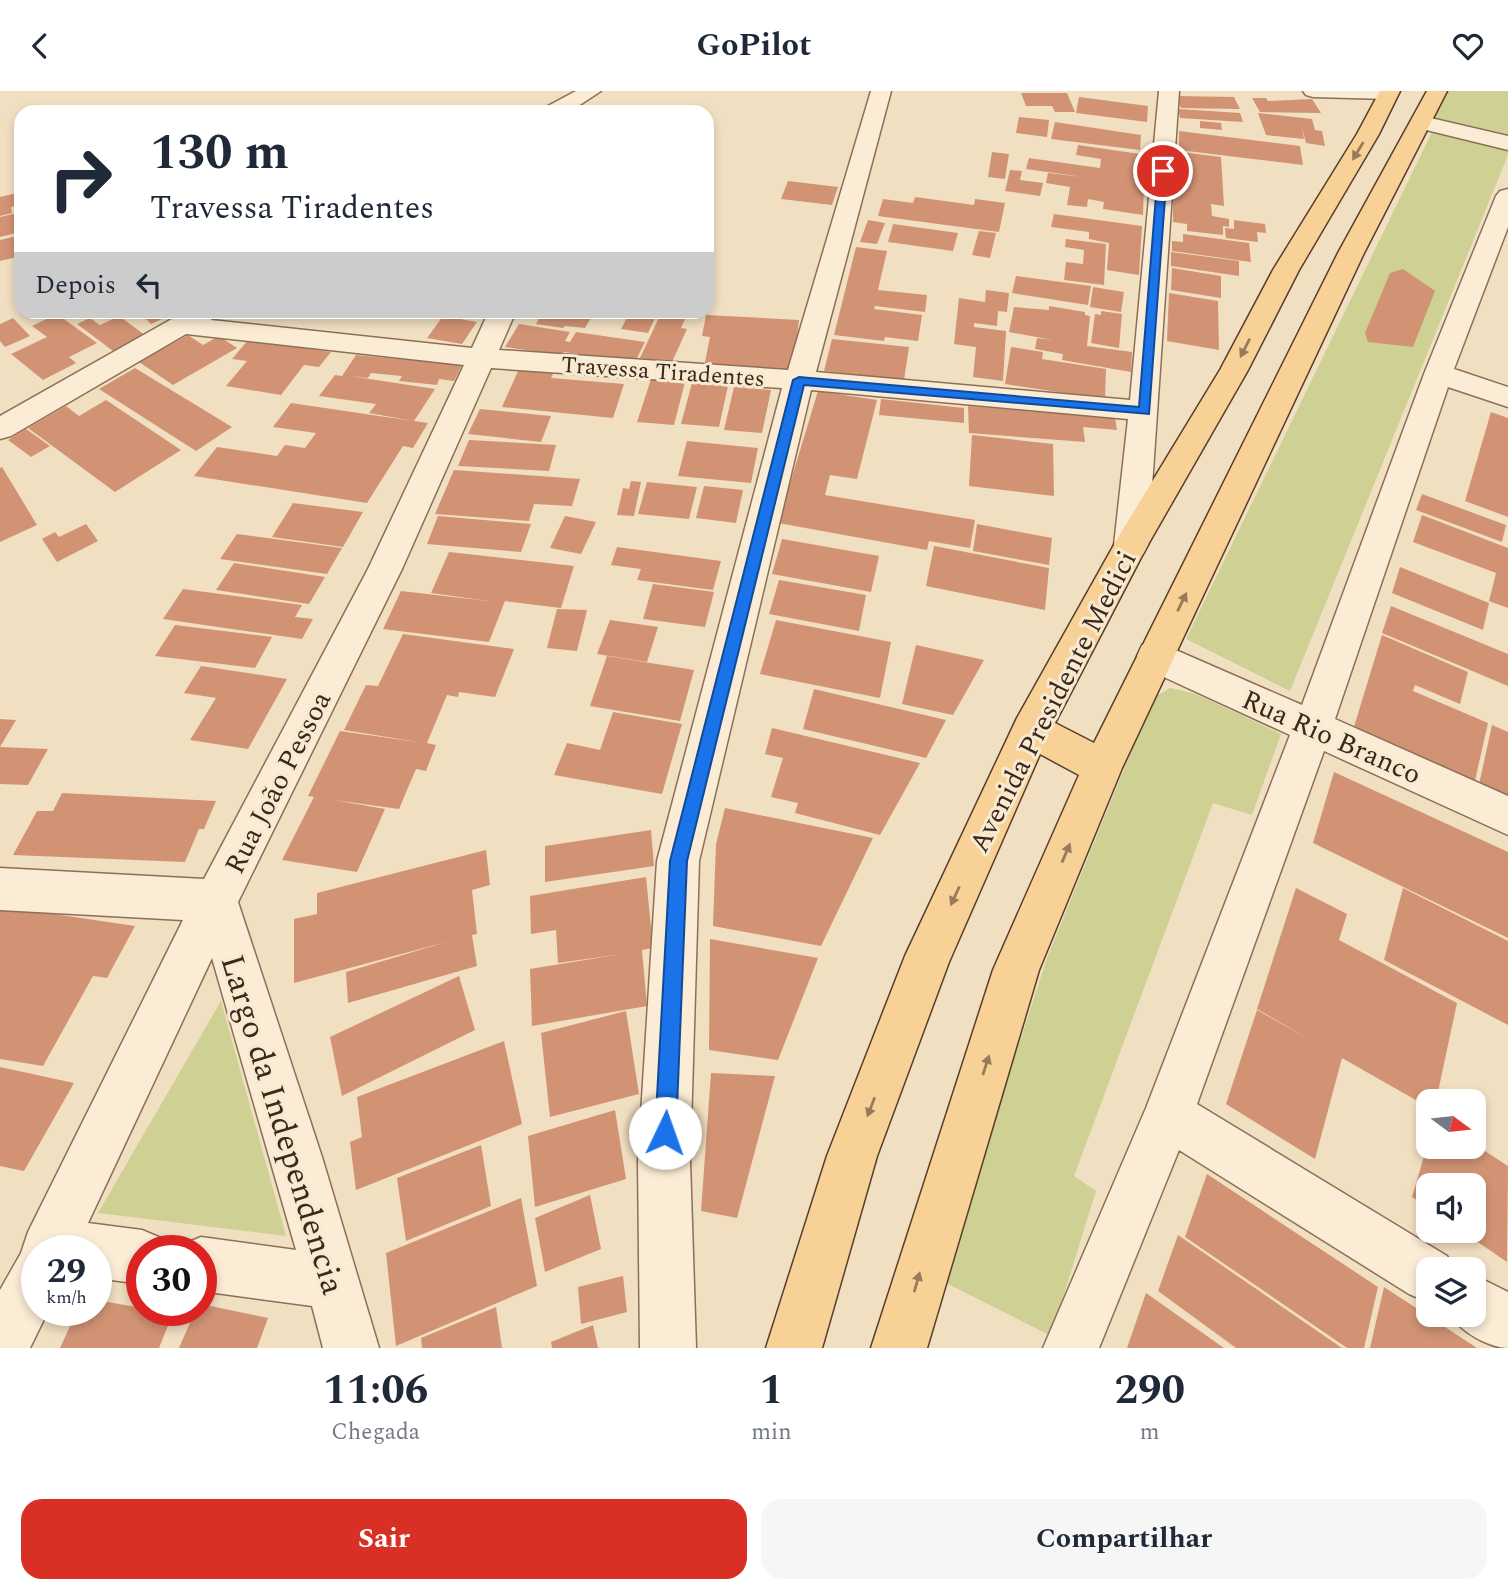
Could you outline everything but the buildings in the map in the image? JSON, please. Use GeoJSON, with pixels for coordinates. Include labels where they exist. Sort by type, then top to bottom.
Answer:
{"type":"FeatureCollection","features":[{"type":"Feature","properties":{"kind":"main road","name":"Avenida Presidente Medici"},"geometry":{"type":"LineString","coordinates":[[794,1348],[852,1156],[928,956],[1031,730],[1131,545],[1234,370],[1286,270],[1368,134],[1373,92]]}},
{"type":"Feature","properties":{"kind":"main road"},"geometry":{"type":"LineString","coordinates":[[899,1348],[1016,970],[1102,767],[1350,253],[1430,107]]}},
{"type":"Feature","properties":{"kind":"main road"},"geometry":{"type":"LineString","coordinates":[[1031,730],[1102,767]]}},
{"type":"Feature","properties":{"kind":"street"},"geometry":{"type":"LineString","coordinates":[[566,105],[591,91]]}},
{"type":"Feature","properties":{"kind":"street"},"geometry":{"type":"LineString","coordinates":[[668,1348],[664,1161],[678,861],[799,380],[881,91]]}},
{"type":"Feature","properties":{"kind":"street"},"geometry":{"type":"LineString","coordinates":[[1131,545],[1168,91]]}},
{"type":"Feature","properties":{"kind":"street"},"geometry":{"type":"LineString","coordinates":[[1313,91],[1373,92]]}},
{"type":"Feature","properties":{"kind":"street"},"geometry":{"type":"LineString","coordinates":[[1430,107],[1508,143]]}},
{"type":"Feature","properties":{"kind":"street"},"geometry":{"type":"LineString","coordinates":[[1071,1348],[1168,1115],[1313,727],[1438,375],[1508,196]]}},
{"type":"Feature","properties":{"kind":"street"},"geometry":{"type":"LineString","coordinates":[[0,429],[191,319]]}},
{"type":"Feature","properties":{"kind":"street","name":"Travessa Tiradentes"},"geometry":{"type":"LineString","coordinates":[[200,319],[481,358],[799,380],[1144,411]]}},
{"type":"Feature","properties":{"kind":"street","name":"Rua João Pessoa"},"geometry":{"type":"LineString","coordinates":[[73,1235],[216,901],[385,569],[499,319]]}},
{"type":"Feature","properties":{"kind":"street"},"geometry":{"type":"LineString","coordinates":[[1438,375],[1508,397]]}},
{"type":"Feature","properties":{"kind":"street","name":"Rua Rio Branco"},"geometry":{"type":"LineString","coordinates":[[1155,656],[1508,816]]}},
{"type":"Feature","properties":{"kind":"street"},"geometry":{"type":"LineString","coordinates":[[0,889],[216,901]]}},
{"type":"Feature","properties":{"kind":"street","name":"Largo da Independencia"},"geometry":{"type":"LineString","coordinates":[[216,901],[297,1157],[351,1348]]}},
{"type":"Feature","properties":{"kind":"street"},"geometry":{"type":"LineString","coordinates":[[1168,1115],[1416,1268]]}},
{"type":"Feature","properties":{"kind":"street"},"geometry":{"type":"LineString","coordinates":[[217,1266],[332,1282]]}},
{"type":"Feature","properties":{"kind":"street"},"geometry":{"type":"LineString","coordinates":[[1486,1310],[1508,1324]]}},
{"type":"Feature","properties":{"kind":"street","name":"Rua João Pessoa"},"geometry":{"type":"LineString","coordinates":[[1,1348],[21,1319]]}},
{"type":"Feature","properties":{"kind":"green space"},"geometry":{"type":"Polygon","coordinates":[[[1447,91],[1508,91],[1508,139],[1433,120],[1447,91]]]}},
{"type":"Feature","properties":{"kind":"green space"},"geometry":{"type":"Polygon","coordinates":[[[1433,130],[1508,149],[1508,155],[1290,691],[1186,639],[1433,130]]]}},
{"type":"Feature","properties":{"kind":"green space"},"geometry":{"type":"Polygon","coordinates":[[[1170,688],[1196,694],[1281,734],[1252,815],[1213,803],[1074,1176],[1096,1191],[1051,1336],[942,1281],[1047,958],[1153,698],[1170,688]]]}},
{"type":"Feature","properties":{"kind":"green space"},"geometry":{"type":"Polygon","coordinates":[[[221,1001],[286,1236],[98,1213],[221,1001]]]}},
{"type":"Feature","properties":{"kind":"route"},"geometry":{"type":"LineString","coordinates":[[665,1133],[678,861],[799,380],[1144,411],[1163,171]]}}]}
